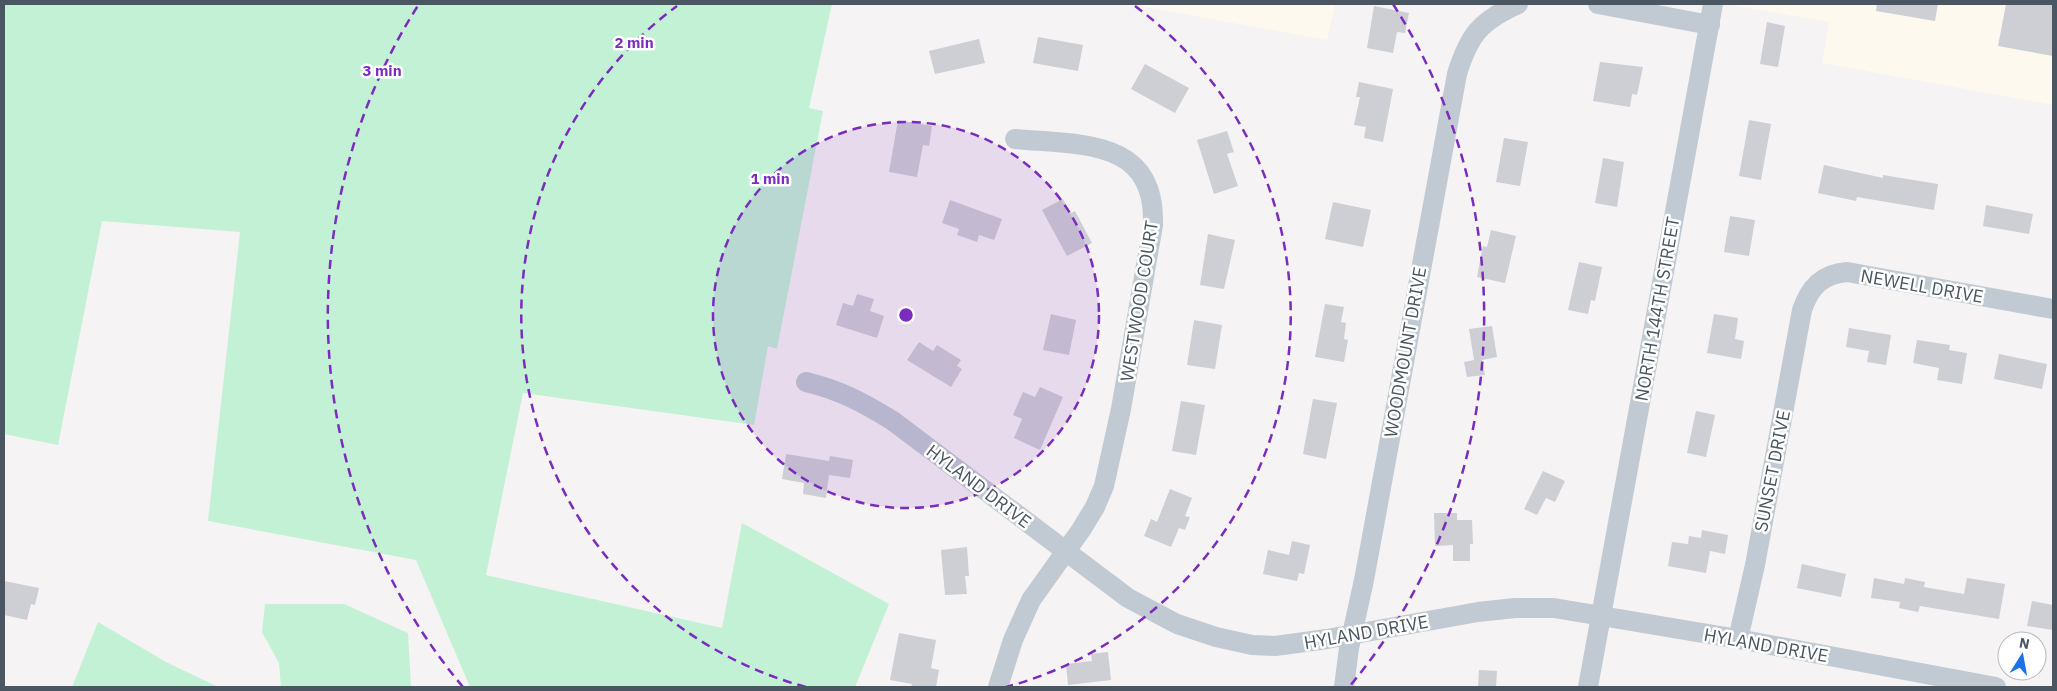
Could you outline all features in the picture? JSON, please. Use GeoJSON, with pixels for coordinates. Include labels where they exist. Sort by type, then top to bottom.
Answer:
{"type":"FeatureCollection","features":[{"type":"Feature","properties":{"kind":"street","name":"WOODMOUNT DRIVE"},"geometry":{"type":"LineString","coordinates":[[1344,687],[1349,648],[1364,580],[1457,74],[1469,41],[1485,23],[1518,4]]}},
{"type":"Feature","properties":{"kind":"street"},"geometry":{"type":"LineString","coordinates":[[1598,4],[1710,25]]}},
{"type":"Feature","properties":{"kind":"street","name":"NORTH 144TH STREET"},"geometry":{"type":"LineString","coordinates":[[1588,687],[1713,4]]}},
{"type":"Feature","properties":{"kind":"street","name":"WESTWOOD COURT"},"geometry":{"type":"LineString","coordinates":[[998,687],[1013,640],[1032,600],[1082,530],[1095,507],[1109,470],[1154,225],[1154,206],[1143,175],[1122,156],[1082,145],[1015,139]]}},
{"type":"Feature","properties":{"kind":"street","name":"NEWELL DRIVE"},"geometry":{"type":"LineString","coordinates":[[1804,303],[1810,290],[1818,281],[1837,273],[1847,272],[2053,309]]}},
{"type":"Feature","properties":{"kind":"street","name":"SUNSET DRIVE"},"geometry":{"type":"LineString","coordinates":[[1738,639],[1804,303]]}},
{"type":"Feature","properties":{"kind":"street","name":"HYLAND DRIVE"},"geometry":{"type":"LineString","coordinates":[[806,382],[829,388],[859,400],[893,421],[1128,598],[1152,612],[1192,630],[1216,637],[1252,645],[1275,646],[1515,608],[1554,608],[1738,639],[1996,687]]}},
{"type":"Feature","properties":{"kind":"shaded area"},"geometry":{"type":"Polygon","coordinates":[[[1128,4],[1335,4],[1327,40],[1128,4]]]}},
{"type":"Feature","properties":{"kind":"shaded area"},"geometry":{"type":"Polygon","coordinates":[[[1736,4],[2053,4],[2053,105],[1822,63],[1829,22],[1736,6],[1736,4]]]}},
{"type":"Feature","properties":{"kind":"green space"},"geometry":{"type":"Polygon","coordinates":[[[4,4],[832,4],[809,108],[823,111],[777,349],[768,346],[754,425],[523,393],[486,575],[722,628],[742,523],[889,604],[855,687],[470,687],[416,560],[208,521],[240,232],[102,221],[58,445],[4,434],[4,4]]]}},
{"type":"Feature","properties":{"kind":"green space"},"geometry":{"type":"Polygon","coordinates":[[[265,604],[344,604],[408,633],[411,687],[281,687],[279,663],[262,632],[265,604]]]}},
{"type":"Feature","properties":{"kind":"green space"},"geometry":{"type":"Polygon","coordinates":[[[98,622],[166,662],[218,687],[72,687],[98,622]]]}},
{"type":"Feature","properties":{"kind":"building"},"geometry":{"type":"Polygon","coordinates":[[[1877,4],[1938,4],[1935,21],[1876,11],[1877,4]]]}},
{"type":"Feature","properties":{"kind":"building"},"geometry":{"type":"Polygon","coordinates":[[[2006,4],[2053,5],[2053,56],[1998,46],[2006,4]]]}},
{"type":"Feature","properties":{"kind":"building"},"geometry":{"type":"Polygon","coordinates":[[[1374,6],[1409,13],[1405,33],[1397,32],[1393,53],[1367,48],[1374,6]]]}},
{"type":"Feature","properties":{"kind":"building"},"geometry":{"type":"Polygon","coordinates":[[[1767,22],[1785,26],[1778,67],[1760,64],[1767,22]]]}},
{"type":"Feature","properties":{"kind":"building"},"geometry":{"type":"Polygon","coordinates":[[[1038,37],[1083,45],[1078,71],[1033,63],[1038,37]]]}},
{"type":"Feature","properties":{"kind":"building"},"geometry":{"type":"Polygon","coordinates":[[[979,39],[985,63],[935,74],[929,51],[979,39]]]}},
{"type":"Feature","properties":{"kind":"building"},"geometry":{"type":"Polygon","coordinates":[[[1600,62],[1643,67],[1637,95],[1632,94],[1630,107],[1593,101],[1600,62]]]}},
{"type":"Feature","properties":{"kind":"building"},"geometry":{"type":"Polygon","coordinates":[[[1145,64],[1189,88],[1175,113],[1131,89],[1145,64]]]}},
{"type":"Feature","properties":{"kind":"building"},"geometry":{"type":"Polygon","coordinates":[[[1359,82],[1393,89],[1383,142],[1364,138],[1366,127],[1354,125],[1360,97],[1356,97],[1359,82]]]}},
{"type":"Feature","properties":{"kind":"building"},"geometry":{"type":"Polygon","coordinates":[[[898,120],[932,126],[929,146],[923,145],[917,177],[889,172],[898,120]]]}},
{"type":"Feature","properties":{"kind":"building"},"geometry":{"type":"Polygon","coordinates":[[[1749,120],[1771,124],[1761,180],[1739,176],[1749,120]]]}},
{"type":"Feature","properties":{"kind":"building"},"geometry":{"type":"Polygon","coordinates":[[[1227,131],[1234,152],[1227,154],[1238,186],[1214,194],[1197,140],[1227,131]]]}},
{"type":"Feature","properties":{"kind":"building"},"geometry":{"type":"Polygon","coordinates":[[[1504,138],[1528,142],[1520,186],[1496,182],[1504,138]]]}},
{"type":"Feature","properties":{"kind":"building"},"geometry":{"type":"Polygon","coordinates":[[[1603,158],[1624,162],[1617,207],[1595,203],[1603,158]]]}},
{"type":"Feature","properties":{"kind":"building"},"geometry":{"type":"Polygon","coordinates":[[[1824,165],[1883,178],[1883,175],[1938,184],[1934,210],[1857,197],[1856,201],[1818,193],[1824,165]]]}},
{"type":"Feature","properties":{"kind":"building"},"geometry":{"type":"Polygon","coordinates":[[[1063,199],[1071,213],[1075,211],[1092,243],[1067,256],[1042,210],[1063,199]]]}},
{"type":"Feature","properties":{"kind":"building"},"geometry":{"type":"Polygon","coordinates":[[[950,200],[1002,219],[994,240],[979,235],[977,242],[957,235],[959,229],[942,223],[950,200]]]}},
{"type":"Feature","properties":{"kind":"building"},"geometry":{"type":"Polygon","coordinates":[[[1333,202],[1371,210],[1363,247],[1325,239],[1333,202]]]}},
{"type":"Feature","properties":{"kind":"building"},"geometry":{"type":"Polygon","coordinates":[[[1986,205],[2033,214],[2029,234],[1983,226],[1986,205]]]}},
{"type":"Feature","properties":{"kind":"building"},"geometry":{"type":"Polygon","coordinates":[[[1730,216],[1755,220],[1749,256],[1724,252],[1730,216]]]}},
{"type":"Feature","properties":{"kind":"building"},"geometry":{"type":"Polygon","coordinates":[[[1491,230],[1516,236],[1505,283],[1477,277],[1483,246],[1487,247],[1491,230]]]}},
{"type":"Feature","properties":{"kind":"building"},"geometry":{"type":"Polygon","coordinates":[[[1208,234],[1235,240],[1224,289],[1200,285],[1208,234]]]}},
{"type":"Feature","properties":{"kind":"building"},"geometry":{"type":"Polygon","coordinates":[[[1579,262],[1602,267],[1595,301],[1591,300],[1588,314],[1568,310],[1579,262]]]}},
{"type":"Feature","properties":{"kind":"building"},"geometry":{"type":"Polygon","coordinates":[[[857,294],[874,299],[870,311],[884,316],[877,338],[836,325],[843,303],[853,306],[857,294]]]}},
{"type":"Feature","properties":{"kind":"building"},"geometry":{"type":"Polygon","coordinates":[[[1325,304],[1344,307],[1341,322],[1346,323],[1344,339],[1348,340],[1344,362],[1315,357],[1325,304]]]}},
{"type":"Feature","properties":{"kind":"building"},"geometry":{"type":"Polygon","coordinates":[[[1051,314],[1076,320],[1069,355],[1043,350],[1051,314]]]}},
{"type":"Feature","properties":{"kind":"building"},"geometry":{"type":"Polygon","coordinates":[[[1714,314],[1738,318],[1735,339],[1744,341],[1741,359],[1707,353],[1714,314]]]}},
{"type":"Feature","properties":{"kind":"building"},"geometry":{"type":"Polygon","coordinates":[[[1194,320],[1222,325],[1215,369],[1187,365],[1194,320]]]}},
{"type":"Feature","properties":{"kind":"building"},"geometry":{"type":"Polygon","coordinates":[[[1492,326],[1497,357],[1482,360],[1485,375],[1467,377],[1464,362],[1474,360],[1469,329],[1492,326]]]}},
{"type":"Feature","properties":{"kind":"building"},"geometry":{"type":"Polygon","coordinates":[[[1849,328],[1891,335],[1886,365],[1867,362],[1869,351],[1846,347],[1849,328]]]}},
{"type":"Feature","properties":{"kind":"building"},"geometry":{"type":"Polygon","coordinates":[[[1917,340],[1950,345],[1949,350],[1967,353],[1962,384],[1937,380],[1939,368],[1913,363],[1917,340]]]}},
{"type":"Feature","properties":{"kind":"building"},"geometry":{"type":"Polygon","coordinates":[[[919,342],[933,351],[937,345],[961,360],[957,366],[962,369],[951,387],[907,360],[919,342]]]}},
{"type":"Feature","properties":{"kind":"building"},"geometry":{"type":"Polygon","coordinates":[[[1999,354],[2047,364],[2042,389],[1994,379],[1999,354]]]}},
{"type":"Feature","properties":{"kind":"building"},"geometry":{"type":"Polygon","coordinates":[[[1040,387],[1063,397],[1040,450],[1014,438],[1022,419],[1013,415],[1023,392],[1035,397],[1040,387]]]}},
{"type":"Feature","properties":{"kind":"building"},"geometry":{"type":"Polygon","coordinates":[[[1313,399],[1337,403],[1326,459],[1303,454],[1313,399]]]}},
{"type":"Feature","properties":{"kind":"building"},"geometry":{"type":"Polygon","coordinates":[[[1181,401],[1205,405],[1196,455],[1172,451],[1181,401]]]}},
{"type":"Feature","properties":{"kind":"building"},"geometry":{"type":"Polygon","coordinates":[[[1696,411],[1715,415],[1706,457],[1687,453],[1696,411]]]}},
{"type":"Feature","properties":{"kind":"building"},"geometry":{"type":"Polygon","coordinates":[[[786,454],[829,461],[830,456],[853,460],[850,478],[829,475],[826,498],[803,494],[804,483],[782,479],[786,454]]]}},
{"type":"Feature","properties":{"kind":"building"},"geometry":{"type":"Polygon","coordinates":[[[1543,471],[1565,481],[1555,502],[1546,498],[1537,515],[1524,509],[1543,471]]]}},
{"type":"Feature","properties":{"kind":"building"},"geometry":{"type":"Polygon","coordinates":[[[1170,489],[1192,498],[1185,516],[1190,517],[1185,530],[1179,528],[1171,547],[1144,536],[1151,519],[1157,522],[1170,489]]]}},
{"type":"Feature","properties":{"kind":"building"},"geometry":{"type":"Polygon","coordinates":[[[1434,513],[1457,513],[1457,520],[1472,520],[1473,544],[1470,544],[1470,561],[1453,561],[1453,545],[1435,546],[1434,513]]]}},
{"type":"Feature","properties":{"kind":"building"},"geometry":{"type":"Polygon","coordinates":[[[1702,530],[1728,535],[1725,554],[1710,551],[1706,573],[1668,566],[1672,542],[1688,544],[1689,536],[1701,538],[1702,530]]]}},
{"type":"Feature","properties":{"kind":"building"},"geometry":{"type":"Polygon","coordinates":[[[1292,541],[1310,545],[1304,574],[1299,573],[1297,581],[1263,574],[1268,550],[1289,555],[1292,541]]]}},
{"type":"Feature","properties":{"kind":"building"},"geometry":{"type":"Polygon","coordinates":[[[967,547],[969,576],[965,576],[967,594],[945,595],[941,550],[967,547]]]}},
{"type":"Feature","properties":{"kind":"building"},"geometry":{"type":"Polygon","coordinates":[[[1802,564],[1846,574],[1841,597],[1797,588],[1802,564]]]}},
{"type":"Feature","properties":{"kind":"building"},"geometry":{"type":"Polygon","coordinates":[[[1874,578],[1904,584],[1905,578],[1925,582],[1924,587],[1964,594],[1967,578],[2005,584],[1999,619],[1920,606],[1918,612],[1899,608],[1900,602],[1871,598],[1874,578]]]}},
{"type":"Feature","properties":{"kind":"building"},"geometry":{"type":"Polygon","coordinates":[[[4,581],[39,588],[35,605],[31,604],[27,620],[4,615],[4,581]]]}},
{"type":"Feature","properties":{"kind":"building"},"geometry":{"type":"Polygon","coordinates":[[[2032,601],[2053,605],[2053,630],[2027,626],[2032,601]]]}},
{"type":"Feature","properties":{"kind":"building"},"geometry":{"type":"Polygon","coordinates":[[[899,633],[936,640],[931,668],[939,670],[936,687],[911,687],[912,684],[890,680],[899,633]]]}},
{"type":"Feature","properties":{"kind":"building"},"geometry":{"type":"Polygon","coordinates":[[[1108,652],[1111,680],[1068,685],[1066,664],[1092,661],[1091,654],[1108,652]]]}},
{"type":"Feature","properties":{"kind":"building"},"geometry":{"type":"Polygon","coordinates":[[[1479,670],[1497,671],[1496,687],[1478,687],[1479,670]]]}}]}
